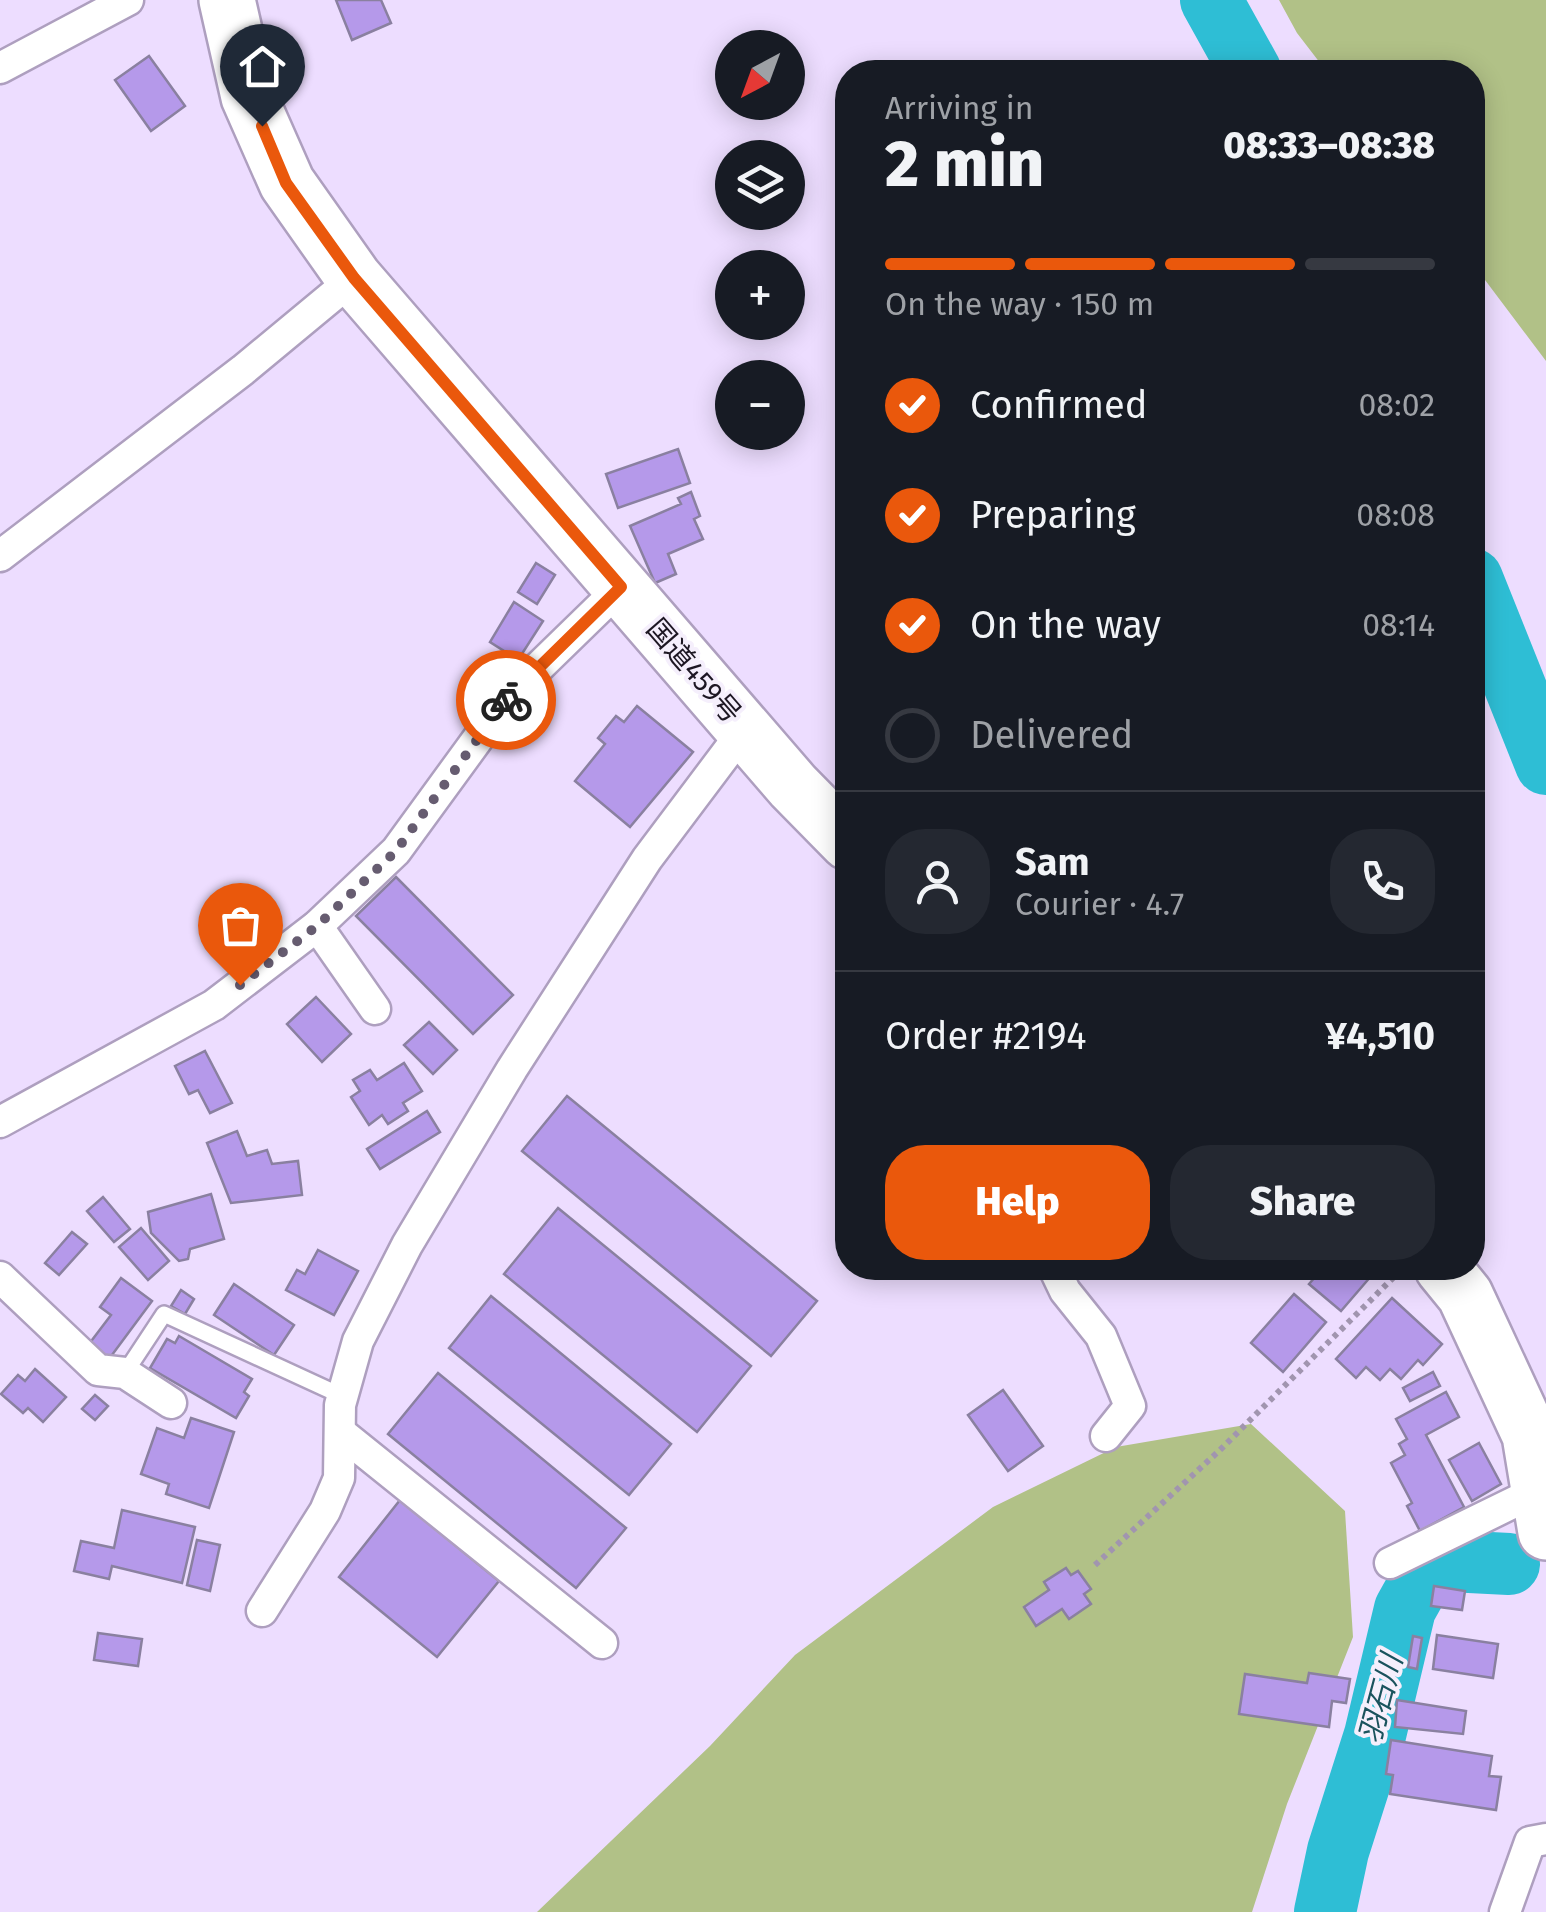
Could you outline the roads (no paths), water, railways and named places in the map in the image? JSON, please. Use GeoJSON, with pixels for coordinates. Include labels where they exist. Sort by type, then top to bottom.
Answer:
{"type":"FeatureCollection","features":[{"type":"Feature","properties":{"kind":"highway","name":"国道459号"},"geometry":{"type":"LineString","coordinates":[[227,0],[250,97],[286,183],[354,278],[744,730],[835,828]]}},
{"type":"Feature","properties":{"kind":"highway"},"geometry":{"type":"LineString","coordinates":[[1453,1280],[1466,1295],[1530,1435],[1542,1511]]}},
{"type":"Feature","properties":{"kind":"street"},"geometry":{"type":"LineString","coordinates":[[0,68],[128,0]]}},
{"type":"Feature","properties":{"kind":"street"},"geometry":{"type":"LineString","coordinates":[[0,556],[243,370],[354,278]]}},
{"type":"Feature","properties":{"kind":"street"},"geometry":{"type":"LineString","coordinates":[[0,1122],[214,1005],[317,926],[396,851],[509,696],[621,587]]}},
{"type":"Feature","properties":{"kind":"street"},"geometry":{"type":"LineString","coordinates":[[262,1610],[325,1511],[339,1478],[342,1396],[358,1341],[407,1244],[512,1069],[647,859],[744,730]]}},
{"type":"Feature","properties":{"kind":"street"},"geometry":{"type":"LineString","coordinates":[[317,926],[375,1009]]}},
{"type":"Feature","properties":{"kind":"street"},"geometry":{"type":"LineString","coordinates":[[0,1277],[98,1370],[125,1373],[171,1403]]}},
{"type":"Feature","properties":{"kind":"street"},"geometry":{"type":"LineString","coordinates":[[1060,1280],[1101,1336],[1130,1406],[1106,1436]]}},
{"type":"Feature","properties":{"kind":"street"},"geometry":{"type":"LineString","coordinates":[[341,1433],[602,1643]]}},
{"type":"Feature","properties":{"kind":"street"},"geometry":{"type":"LineString","coordinates":[[1390,1562],[1542,1511]]}},
{"type":"Feature","properties":{"kind":"street"},"geometry":{"type":"LineString","coordinates":[[1505,1912],[1530,1842],[1546,1839]]}},
{"type":"Feature","properties":{"kind":"lane"},"geometry":{"type":"LineString","coordinates":[[125,1373],[164,1314],[342,1396]]}},
{"type":"Feature","properties":{"kind":"waterway","name":"羽石川"},"geometry":{"type":"LineString","coordinates":[[1211,0],[1244,60]]}},
{"type":"Feature","properties":{"kind":"waterway","name":"羽石川"},"geometry":{"type":"LineString","coordinates":[[1485,612],[1546,764]]}},
{"type":"Feature","properties":{"kind":"waterway","name":"羽石川"},"geometry":{"type":"LineString","coordinates":[[1325,1912],[1338,1851],[1375,1735],[1405,1609],[1424,1575],[1450,1561],[1509,1564]]}}]}
